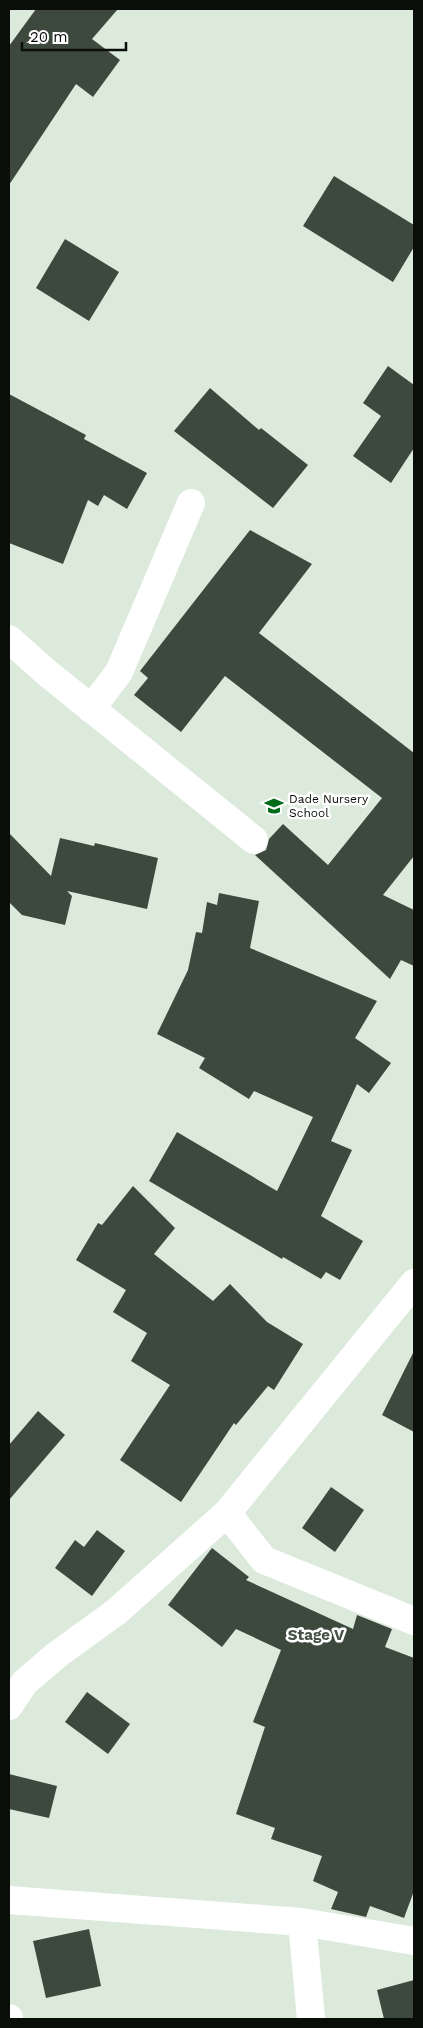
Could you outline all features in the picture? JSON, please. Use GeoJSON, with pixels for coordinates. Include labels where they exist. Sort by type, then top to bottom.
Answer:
{"type":"FeatureCollection","features":[{"type":"Feature","properties":{"kind":"street"},"geometry":{"type":"LineString","coordinates":[[91,708],[119,672],[191,503]]}},
{"type":"Feature","properties":{"kind":"street"},"geometry":{"type":"LineString","coordinates":[[9,639],[254,840]]}},
{"type":"Feature","properties":{"kind":"street"},"geometry":{"type":"LineString","coordinates":[[9,1706],[32,1676],[58,1654],[116,1612],[227,1513],[414,1283]]}},
{"type":"Feature","properties":{"kind":"street"},"geometry":{"type":"LineString","coordinates":[[227,1513],[264,1560],[414,1621]]}},
{"type":"Feature","properties":{"kind":"street"},"geometry":{"type":"LineString","coordinates":[[9,1900],[302,1922],[414,1941]]}},
{"type":"Feature","properties":{"kind":"street"},"geometry":{"type":"LineString","coordinates":[[302,1922],[311,2019]]}},
{"type":"Feature","properties":{"kind":"building"},"geometry":{"type":"Polygon","coordinates":[[[36,9],[118,9],[92,39],[120,60],[93,97],[76,84],[9,185],[9,46],[36,9]]]}},
{"type":"Feature","properties":{"kind":"building"},"geometry":{"type":"Polygon","coordinates":[[[334,176],[414,225],[414,247],[393,282],[303,226],[334,176]]]}},
{"type":"Feature","properties":{"kind":"building"},"geometry":{"type":"Polygon","coordinates":[[[65,239],[119,272],[89,321],[36,288],[65,239]]]}},
{"type":"Feature","properties":{"kind":"building"},"geometry":{"type":"Polygon","coordinates":[[[388,366],[414,385],[414,448],[391,483],[353,456],[381,416],[363,403],[388,366]]]}},
{"type":"Feature","properties":{"kind":"building"},"geometry":{"type":"Polygon","coordinates":[[[210,388],[259,430],[261,428],[308,465],[273,508],[174,431],[210,388]]]}},
{"type":"Feature","properties":{"kind":"building"},"geometry":{"type":"Polygon","coordinates":[[[9,394],[86,435],[84,439],[147,473],[127,509],[104,495],[98,506],[88,500],[63,564],[9,543],[9,394]]]}},
{"type":"Feature","properties":{"kind":"building"},"geometry":{"type":"Polygon","coordinates":[[[250,530],[312,564],[259,633],[414,753],[414,856],[383,895],[414,910],[414,966],[401,960],[390,979],[255,855],[266,850],[269,839],[283,824],[328,865],[382,798],[225,676],[181,732],[134,695],[148,678],[140,671],[250,530]]]}},
{"type":"Feature","properties":{"kind":"building"},"geometry":{"type":"Polygon","coordinates":[[[9,833],[51,876],[60,838],[94,846],[95,843],[158,858],[147,909],[67,891],[72,896],[65,925],[22,915],[9,902],[9,833]]]}},
{"type":"Feature","properties":{"kind":"building"},"geometry":{"type":"Polygon","coordinates":[[[219,893],[259,901],[250,948],[377,1001],[355,1038],[391,1063],[369,1093],[357,1084],[331,1141],[352,1150],[321,1216],[363,1241],[340,1280],[326,1272],[321,1279],[283,1257],[282,1259],[149,1181],[177,1132],[277,1191],[313,1117],[254,1091],[249,1099],[199,1068],[205,1058],[157,1034],[188,970],[196,932],[202,933],[207,902],[217,905],[219,893]]]}},
{"type":"Feature","properties":{"kind":"building"},"geometry":{"type":"Polygon","coordinates":[[[133,1186],[175,1228],[154,1254],[213,1301],[230,1284],[267,1322],[303,1344],[274,1390],[268,1386],[236,1425],[234,1423],[181,1502],[120,1460],[170,1385],[131,1361],[147,1333],[113,1312],[126,1290],[76,1260],[98,1223],[102,1225],[133,1186]]]}},
{"type":"Feature","properties":{"kind":"building"},"geometry":{"type":"Polygon","coordinates":[[[414,1351],[414,1432],[382,1415],[414,1351]]]}},
{"type":"Feature","properties":{"kind":"building"},"geometry":{"type":"Polygon","coordinates":[[[38,1411],[65,1435],[9,1500],[9,1445],[38,1411]]]}},
{"type":"Feature","properties":{"kind":"building"},"geometry":{"type":"Polygon","coordinates":[[[331,1487],[364,1510],[335,1552],[302,1528],[331,1487]]]}},
{"type":"Feature","properties":{"kind":"building"},"geometry":{"type":"Polygon","coordinates":[[[97,1530],[125,1551],[92,1596],[55,1568],[75,1540],[84,1547],[97,1530]]]}},
{"type":"Feature","properties":{"kind":"building"},"geometry":{"type":"Polygon","coordinates":[[[212,1548],[249,1577],[246,1580],[353,1629],[357,1615],[392,1629],[385,1647],[414,1658],[414,1891],[404,1918],[370,1906],[366,1917],[331,1909],[338,1892],[313,1881],[322,1856],[271,1839],[275,1828],[236,1814],[265,1727],[253,1722],[281,1650],[236,1629],[222,1647],[168,1605],[212,1548]]]}},
{"type":"Feature","properties":{"kind":"building"},"geometry":{"type":"Polygon","coordinates":[[[87,1692],[130,1724],[108,1754],[65,1722],[87,1692]]]}},
{"type":"Feature","properties":{"kind":"building"},"geometry":{"type":"Polygon","coordinates":[[[9,1774],[57,1786],[49,1818],[9,1809],[9,1774]]]}},
{"type":"Feature","properties":{"kind":"building"},"geometry":{"type":"Polygon","coordinates":[[[89,1929],[101,1986],[46,1998],[33,1941],[89,1929]]]}},
{"type":"Feature","properties":{"kind":"building"},"geometry":{"type":"Polygon","coordinates":[[[414,1980],[414,2019],[384,2019],[377,1990],[414,1980]]]}},
{"type":"Feature","properties":{"kind":"place","name":"Dade Nursery School"},"geometry":{"type":"Point","coordinates":[274,806]}},
{"type":"Feature","properties":{"kind":"district","name":"Stage V"},"geometry":{"type":"Point","coordinates":[316,1635]}}]}
